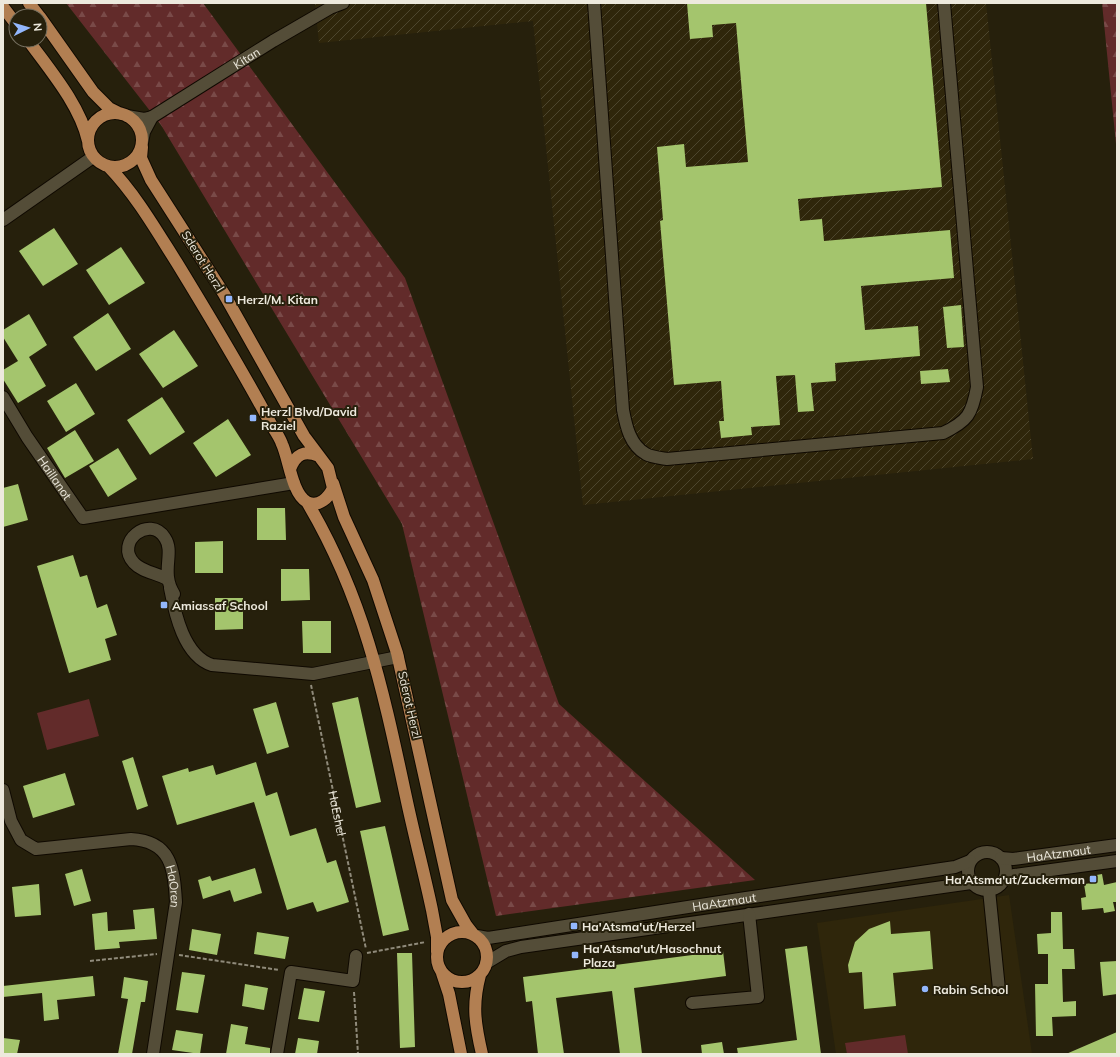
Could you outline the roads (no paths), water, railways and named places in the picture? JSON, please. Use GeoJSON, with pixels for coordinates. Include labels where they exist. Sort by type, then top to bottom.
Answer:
{"type":"FeatureCollection","features":[{"type":"Feature","properties":{"kind":"main road"},"geometry":{"type":"LineString","coordinates":[[33,48],[82,120],[94,157],[100,163],[109,167],[125,166],[138,155],[142,145],[139,127],[125,115],[109,108],[93,92],[48,28]]}},
{"type":"Feature","properties":{"kind":"main road"},"geometry":{"type":"LineString","coordinates":[[88,142],[91,129],[98,119],[114,113],[125,115]]}},
{"type":"Feature","properties":{"kind":"main road","name":"Sderot Herzl"},"geometry":{"type":"LineString","coordinates":[[142,145],[141,158],[151,180],[224,294],[304,436],[319,456]]}},
{"type":"Feature","properties":{"kind":"main road","name":"Sderot Herzl"},"geometry":{"type":"LineString","coordinates":[[109,167],[132,193],[204,306],[282,443],[290,469]]}},
{"type":"Feature","properties":{"kind":"main road"},"geometry":{"type":"LineString","coordinates":[[310,452],[319,456],[328,468],[333,488],[330,495],[316,504],[307,502],[294,483],[290,469],[293,462],[304,453],[310,452]]}},
{"type":"Feature","properties":{"kind":"main road","name":"Sderot Herzl"},"geometry":{"type":"LineString","coordinates":[[332,480],[344,517],[378,594],[398,657],[452,900],[458,912],[475,935]]}},
{"type":"Feature","properties":{"kind":"main road","name":"Sderot Herzl"},"geometry":{"type":"LineString","coordinates":[[307,502],[322,526],[346,577],[363,622],[376,663],[429,898],[437,946]]}},
{"type":"Feature","properties":{"kind":"main road"},"geometry":{"type":"LineString","coordinates":[[461,1054],[449,994],[436,958],[437,946],[451,934],[458,932],[475,935],[486,949],[486,963],[480,975],[475,993],[474,1009],[482,1054]]}},
{"type":"Feature","properties":{"kind":"main road"},"geometry":{"type":"LineString","coordinates":[[440,970],[445,976],[459,982],[474,979],[480,975]]}},
{"type":"Feature","properties":{"kind":"street","name":"Kitan"},"geometry":{"type":"LineString","coordinates":[[152,117],[273,41],[330,8],[343,3]]}},
{"type":"Feature","properties":{"kind":"street"},"geometry":{"type":"LineString","coordinates":[[594,3],[623,410],[627,429],[632,440],[646,454],[667,459],[943,433],[960,425],[973,408],[976,387],[944,3]]}},
{"type":"Feature","properties":{"kind":"street"},"geometry":{"type":"LineString","coordinates":[[125,115],[144,119],[152,117]]}},
{"type":"Feature","properties":{"kind":"street"},"geometry":{"type":"LineString","coordinates":[[142,145],[144,132],[152,117]]}},
{"type":"Feature","properties":{"kind":"street"},"geometry":{"type":"LineString","coordinates":[[3,220],[94,157]]}},
{"type":"Feature","properties":{"kind":"street","name":"Haillanot"},"geometry":{"type":"LineString","coordinates":[[3,396],[27,437],[83,518],[294,483]]}},
{"type":"Feature","properties":{"kind":"street"},"geometry":{"type":"LineString","coordinates":[[169,584],[179,604],[195,644],[208,664],[223,667],[308,674],[376,663],[398,657]]}},
{"type":"Feature","properties":{"kind":"street","name":"HaOren"},"geometry":{"type":"LineString","coordinates":[[3,790],[10,821],[21,840],[36,849],[131,839],[146,840],[159,846],[169,859],[175,880],[176,902],[153,1054]]}},
{"type":"Feature","properties":{"kind":"street","name":"HaAtzmaut"},"geometry":{"type":"LineString","coordinates":[[1001,858],[1013,859],[1117,845]]}},
{"type":"Feature","properties":{"kind":"street"},"geometry":{"type":"LineString","coordinates":[[983,852],[995,853],[1001,858],[1006,867],[1004,880],[995,889],[989,890],[976,887],[971,883],[967,870],[970,861],[977,854],[983,852]]}},
{"type":"Feature","properties":{"kind":"street","name":"HaAtzmaut"},"geometry":{"type":"LineString","coordinates":[[475,935],[488,938],[955,867],[970,861]]}},
{"type":"Feature","properties":{"kind":"street","name":"HaAtzmaut"},"geometry":{"type":"LineString","coordinates":[[1004,880],[1014,876],[1117,862]]}},
{"type":"Feature","properties":{"kind":"street","name":"HaAtzmaut"},"geometry":{"type":"LineString","coordinates":[[486,963],[506,951],[521,946],[971,883]]}},
{"type":"Feature","properties":{"kind":"street"},"geometry":{"type":"LineString","coordinates":[[989,890],[999,989]]}},
{"type":"Feature","properties":{"kind":"street"},"geometry":{"type":"LineString","coordinates":[[692,1003],[758,997],[749,914]]}},
{"type":"Feature","properties":{"kind":"street"},"geometry":{"type":"LineString","coordinates":[[277,1054],[291,972],[353,981],[361,955]]}},
{"type":"Feature","properties":{"kind":"place","name":"Herzl/M. Kitan"},"geometry":{"type":"Point","coordinates":[229,299]}},
{"type":"Feature","properties":{"kind":"place","name":"Herzl Blvd/David Raziel"},"geometry":{"type":"Point","coordinates":[253,418]}},
{"type":"Feature","properties":{"kind":"place","name":"Amiassaf School"},"geometry":{"type":"Point","coordinates":[164,605]}},
{"type":"Feature","properties":{"kind":"place","name":"Ha'Atsma'ut/Zuckerman"},"geometry":{"type":"Point","coordinates":[1093,879]}},
{"type":"Feature","properties":{"kind":"place","name":"Ha'Atsma'ut/Herzel"},"geometry":{"type":"Point","coordinates":[574,926]}},
{"type":"Feature","properties":{"kind":"place","name":"Ha'Atsma'ut/Hasochnut Plaza"},"geometry":{"type":"Point","coordinates":[575,955]}},
{"type":"Feature","properties":{"kind":"place","name":"Rabin School"},"geometry":{"type":"Point","coordinates":[925,989]}}]}
